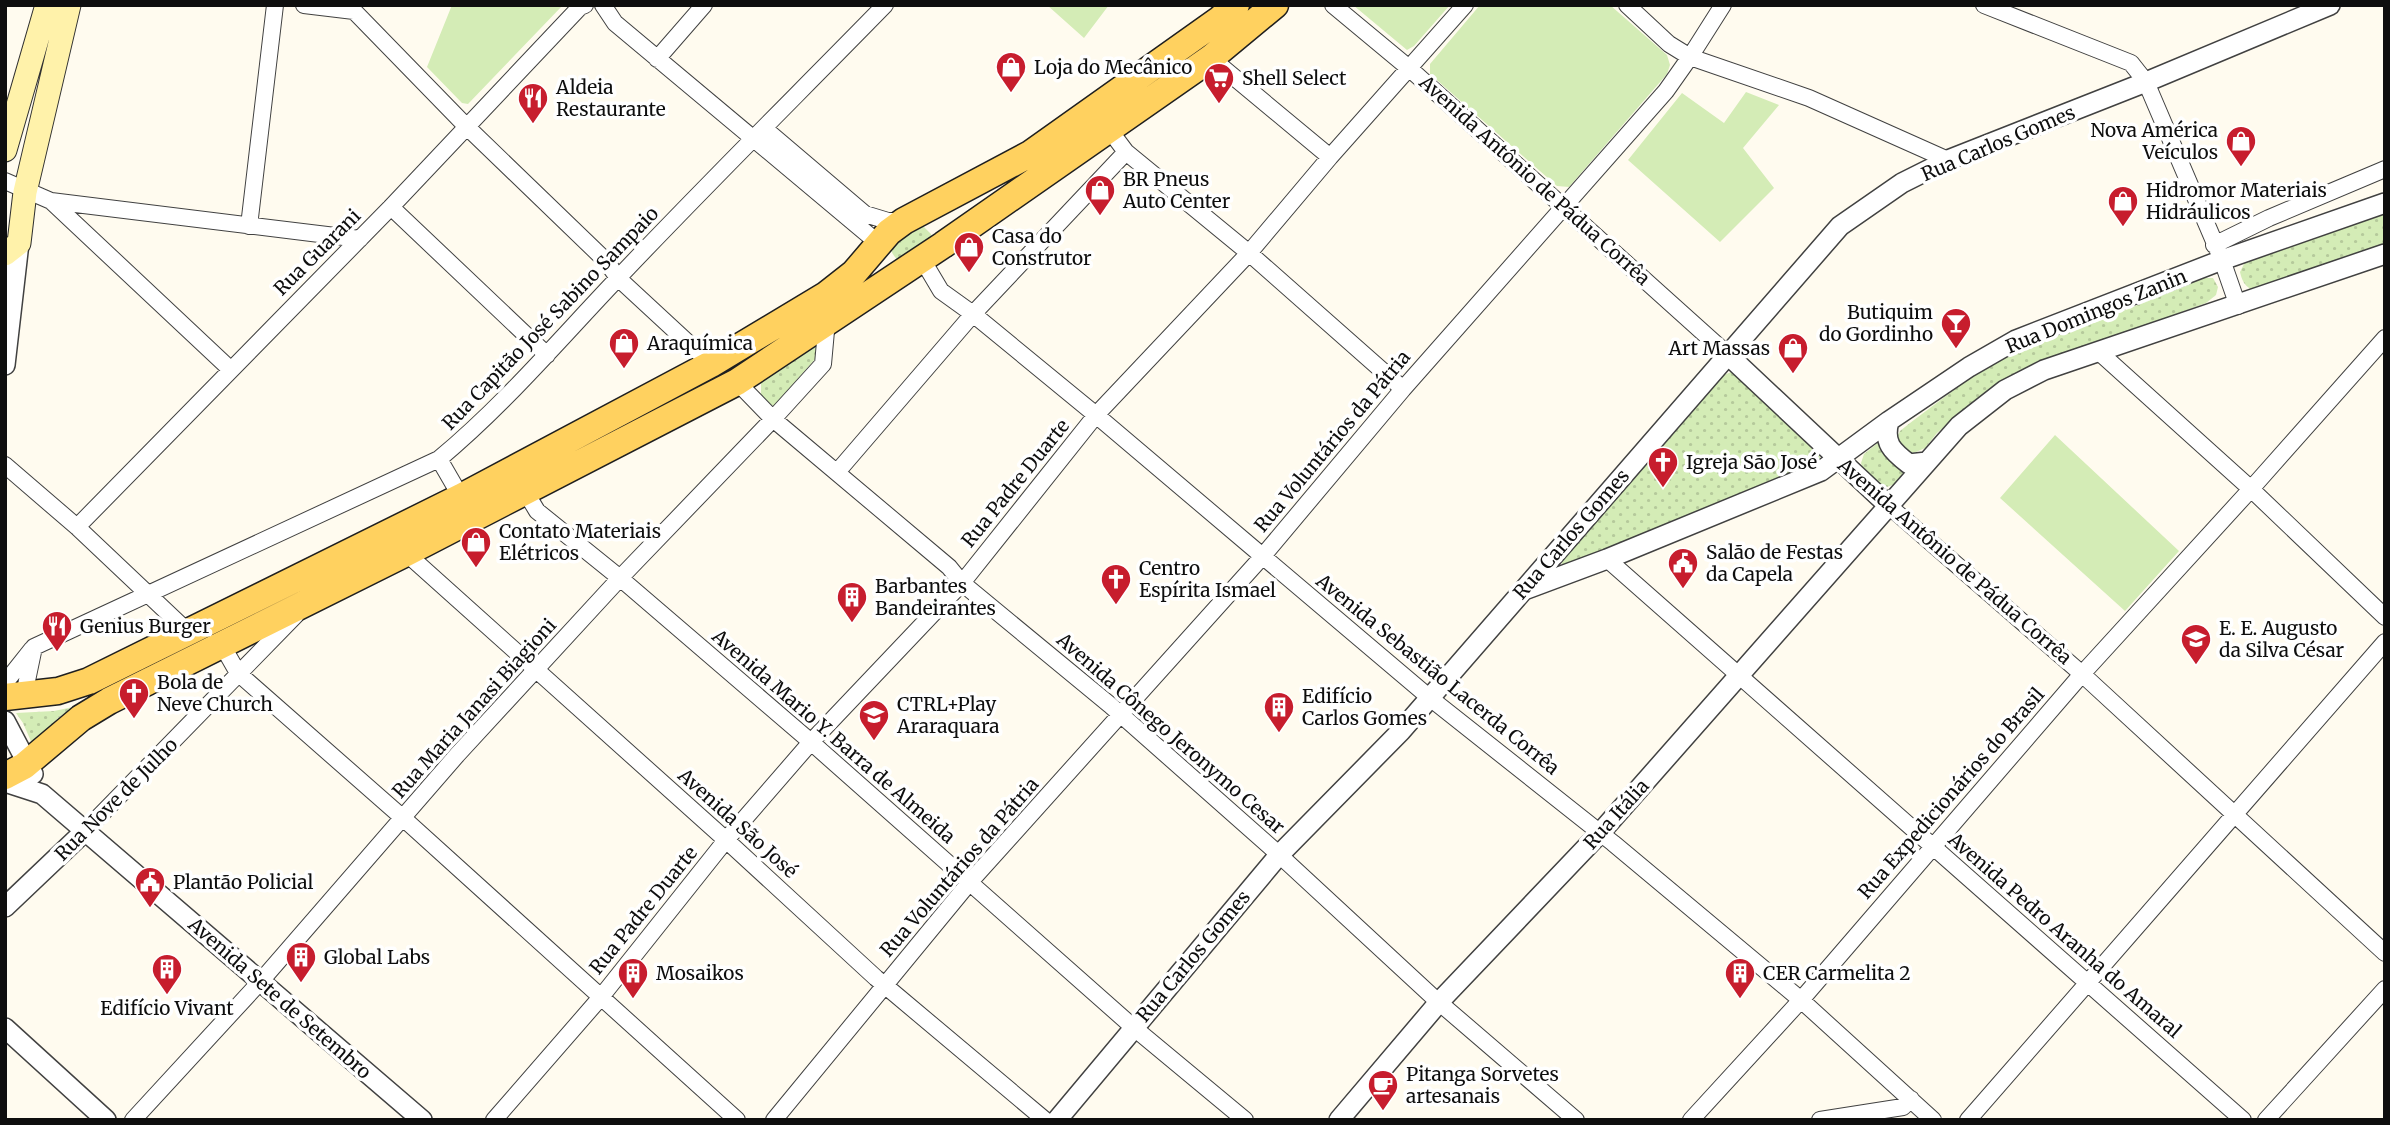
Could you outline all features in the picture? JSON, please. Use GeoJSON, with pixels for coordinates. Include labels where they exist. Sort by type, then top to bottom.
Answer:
{"type":"FeatureCollection","features":[{"type":"Feature","properties":{"kind":"main road"},"geometry":{"type":"LineString","coordinates":[[5,150],[47,5]]}},
{"type":"Feature","properties":{"kind":"main road"},"geometry":{"type":"LineString","coordinates":[[12,249],[15,186],[69,5]]}},
{"type":"Feature","properties":{"kind":"main road"},"geometry":{"type":"LineString","coordinates":[[12,692],[58,691],[89,681],[461,497],[711,364],[826,295],[854,273],[889,232],[913,216],[977,184],[1030,153],[1236,5]]}},
{"type":"Feature","properties":{"kind":"main road"},"geometry":{"type":"LineString","coordinates":[[5,776],[13,774],[81,718],[109,701],[406,553],[737,382],[923,258],[1211,58],[1275,5]]}},
{"type":"Feature","properties":{"kind":"main road"},"geometry":{"type":"LineString","coordinates":[[878,246],[894,265],[923,258],[943,234],[932,215],[913,216]]}},
{"type":"Feature","properties":{"kind":"main road"},"geometry":{"type":"LineString","coordinates":[[222,645],[222,625],[230,610]]}},
{"type":"Feature","properties":{"kind":"street"},"geometry":{"type":"LineString","coordinates":[[249,226],[275,5]]}},
{"type":"Feature","properties":{"kind":"street"},"geometry":{"type":"LineString","coordinates":[[304,5],[357,8],[467,126],[606,261],[618,278],[711,364]]}},
{"type":"Feature","properties":{"kind":"street","name":"Rua Guarani"},"geometry":{"type":"LineString","coordinates":[[77,527],[585,5]]}},
{"type":"Feature","properties":{"kind":"street"},"geometry":{"type":"LineString","coordinates":[[603,5],[615,23],[657,59],[865,214],[888,221],[913,216]]}},
{"type":"Feature","properties":{"kind":"street"},"geometry":{"type":"LineString","coordinates":[[657,59],[704,5]]}},
{"type":"Feature","properties":{"kind":"street","name":"Rua Capitão José Sabino Sampaio"},"geometry":{"type":"LineString","coordinates":[[12,692],[34,647],[439,459],[547,355],[618,278],[885,5]]}},
{"type":"Feature","properties":{"kind":"street","name":"Avenida Antônio de Pádua Corrêa"},"geometry":{"type":"LineString","coordinates":[[1333,5],[1410,69],[1564,207],[1727,354],[1889,506],[2082,674],[2385,953]]}},
{"type":"Feature","properties":{"kind":"street","name":"Rua Padre Duarte"},"geometry":{"type":"LineString","coordinates":[[494,1120],[601,997],[726,840],[811,743],[962,583],[1096,415],[1249,253],[1465,5]]}},
{"type":"Feature","properties":{"kind":"street"},"geometry":{"type":"LineString","coordinates":[[1627,5],[1669,44],[1690,57],[1809,98],[1948,160]]}},
{"type":"Feature","properties":{"kind":"street","name":"Rua Voluntários da Pátria"},"geometry":{"type":"LineString","coordinates":[[774,1120],[969,883],[1122,716],[1403,389],[1665,91],[1723,5]]}},
{"type":"Feature","properties":{"kind":"street"},"geometry":{"type":"LineString","coordinates":[[1984,5],[2131,63],[2146,82],[2238,306]]}},
{"type":"Feature","properties":{"kind":"street","name":"Rua Carlos Gomes"},"geometry":{"type":"LineString","coordinates":[[1057,1120],[1279,855],[1401,731],[1840,226],[1902,183],[1948,160],[2146,82],[2321,7]]}},
{"type":"Feature","properties":{"kind":"street"},"geometry":{"type":"LineString","coordinates":[[1211,58],[1330,157]]}},
{"type":"Feature","properties":{"kind":"street"},"geometry":{"type":"LineString","coordinates":[[1108,128],[1126,152],[1249,253],[1403,389]]}},
{"type":"Feature","properties":{"kind":"street"},"geometry":{"type":"LineString","coordinates":[[760,134],[775,158],[871,237],[878,246]]}},
{"type":"Feature","properties":{"kind":"street"},"geometry":{"type":"LineString","coordinates":[[838,471],[973,314],[1126,152]]}},
{"type":"Feature","properties":{"kind":"street"},"geometry":{"type":"LineString","coordinates":[[2218,252],[2269,218],[2385,169]]}},
{"type":"Feature","properties":{"kind":"street"},"geometry":{"type":"LineString","coordinates":[[15,186],[51,201],[360,239]]}},
{"type":"Feature","properties":{"kind":"street"},"geometry":{"type":"LineString","coordinates":[[51,201],[230,369]]}},
{"type":"Feature","properties":{"kind":"street","name":"Rua Domingos Zanin"},"geometry":{"type":"LineString","coordinates":[[1520,592],[1608,559],[1821,471],[1969,367],[2016,340],[2218,252],[2385,203]]}},
{"type":"Feature","properties":{"kind":"street"},"geometry":{"type":"LineString","coordinates":[[391,206],[547,355]]}},
{"type":"Feature","properties":{"kind":"street"},"geometry":{"type":"LineString","coordinates":[[5,365],[12,249]]}},
{"type":"Feature","properties":{"kind":"street","name":"Rua Domingos Zanin"},"geometry":{"type":"LineString","coordinates":[[1889,506],[1959,426],[2004,390],[2044,370],[2385,254]]}},
{"type":"Feature","properties":{"kind":"street","name":"Avenida Sebastião Lacerda Corrêa"},"geometry":{"type":"LineString","coordinates":[[923,258],[941,291],[1096,415],[1430,698],[1600,833],[1801,1000],[1933,1120]]}},
{"type":"Feature","properties":{"kind":"street","name":"Rua Maria Janasi Biagioni"},"geometry":{"type":"LineString","coordinates":[[133,1120],[260,982],[402,818],[536,670],[823,364],[827,320]]}},
{"type":"Feature","properties":{"kind":"street","name":"Rua Expedicionários do Brasil"},"geometry":{"type":"LineString","coordinates":[[1691,1120],[1801,1000],[2082,674],[2385,338]]}},
{"type":"Feature","properties":{"kind":"street"},"geometry":{"type":"LineString","coordinates":[[2099,352],[2251,489],[2385,617]]}},
{"type":"Feature","properties":{"kind":"street","name":"Avenida Cônego Jeronymo Cesar"},"geometry":{"type":"LineString","coordinates":[[737,382],[773,419],[838,471],[949,567],[962,583],[1122,716],[1576,1120]]}},
{"type":"Feature","properties":{"kind":"street"},"geometry":{"type":"LineString","coordinates":[[1889,421],[1885,434],[1892,451],[1909,464],[1927,461]]}},
{"type":"Feature","properties":{"kind":"street"},"geometry":{"type":"LineString","coordinates":[[439,459],[461,497]]}},
{"type":"Feature","properties":{"kind":"street"},"geometry":{"type":"LineString","coordinates":[[5,465],[77,527],[187,631]]}},
{"type":"Feature","properties":{"kind":"street","name":"Avenida Mario Y. Barra de Almeida"},"geometry":{"type":"LineString","coordinates":[[525,491],[537,511],[620,578],[1133,1027],[1245,1120]]}},
{"type":"Feature","properties":{"kind":"street","name":"Rua Itália"},"geometry":{"type":"LineString","coordinates":[[1339,1120],[1440,1001],[1600,833],[1889,506]]}},
{"type":"Feature","properties":{"kind":"street","name":"Avenida São José"},"geometry":{"type":"LineString","coordinates":[[406,553],[884,984],[1045,1120]]}},
{"type":"Feature","properties":{"kind":"street","name":"Avenida Pedro Aranha do Amaral"},"geometry":{"type":"LineString","coordinates":[[1608,559],[2243,1120]]}},
{"type":"Feature","properties":{"kind":"street","name":"Rua Nove de Julho"},"geometry":{"type":"LineString","coordinates":[[5,907],[85,831],[312,598]]}},
{"type":"Feature","properties":{"kind":"street"},"geometry":{"type":"LineString","coordinates":[[1968,1120],[2385,642]]}},
{"type":"Feature","properties":{"kind":"street"},"geometry":{"type":"LineString","coordinates":[[222,645],[238,673],[737,1120]]}},
{"type":"Feature","properties":{"kind":"street","name":"Avenida Sete de Setembro"},"geometry":{"type":"LineString","coordinates":[[5,721],[28,761],[42,794]]}},
{"type":"Feature","properties":{"kind":"street","name":"Avenida Sete de Setembro"},"geometry":{"type":"LineString","coordinates":[[5,782],[42,794],[422,1120]]}},
{"type":"Feature","properties":{"kind":"street"},"geometry":{"type":"LineString","coordinates":[[2266,1120],[2385,989]]}},
{"type":"Feature","properties":{"kind":"street"},"geometry":{"type":"LineString","coordinates":[[5,1028],[106,1120]]}},
{"type":"Feature","properties":{"kind":"street"},"geometry":{"type":"LineString","coordinates":[[1820,1120],[1903,1107],[1911,1099]]}},
{"type":"Feature","properties":{"kind":"green space"},"geometry":{"type":"Polygon","coordinates":[[[452,5],[563,5],[468,104],[462,103],[427,67],[452,5]]]}},
{"type":"Feature","properties":{"kind":"green space"},"geometry":{"type":"Polygon","coordinates":[[[1047,5],[1109,5],[1084,38],[1047,5]]]}},
{"type":"Feature","properties":{"kind":"green space"},"geometry":{"type":"Polygon","coordinates":[[[1353,5],[1450,5],[1414,46],[1407,50],[1353,5]]]}},
{"type":"Feature","properties":{"kind":"green space"},"geometry":{"type":"Polygon","coordinates":[[[1480,5],[1610,5],[1667,55],[1670,65],[1667,74],[1569,187],[1557,186],[1430,74],[1430,64],[1480,5]]]}},
{"type":"Feature","properties":{"kind":"green space"},"geometry":{"type":"Polygon","coordinates":[[[1746,92],[1779,105],[1743,148],[1774,188],[1720,242],[1628,160],[1682,93],[1724,123],[1746,92]]]}},
{"type":"Feature","properties":{"kind":"green space"},"geometry":{"type":"Polygon","coordinates":[[[2385,213],[2385,245],[2259,293],[2244,283],[2240,272],[2246,260],[2385,213]]]}},
{"type":"Feature","properties":{"kind":"green space"},"geometry":{"type":"Polygon","coordinates":[[[921,224],[931,234],[932,242],[899,261],[892,251],[891,240],[921,224]]]}},
{"type":"Feature","properties":{"kind":"green space"},"geometry":{"type":"Polygon","coordinates":[[[2202,278],[2213,278],[2218,287],[2216,295],[2206,303],[2030,368],[1958,415],[1937,433],[1925,448],[1914,453],[1904,450],[1896,439],[1900,431],[1991,362],[2038,339],[2099,321],[2202,278]]]}},
{"type":"Feature","properties":{"kind":"green space"},"geometry":{"type":"Polygon","coordinates":[[[818,347],[816,358],[774,406],[768,404],[761,396],[761,382],[818,347]]]}},
{"type":"Feature","properties":{"kind":"green space"},"geometry":{"type":"Polygon","coordinates":[[[1731,372],[1739,376],[1820,454],[1815,465],[1565,568],[1562,566],[1562,562],[1724,375],[1731,372]]]}},
{"type":"Feature","properties":{"kind":"green space"},"geometry":{"type":"Polygon","coordinates":[[[2055,435],[2179,551],[2125,611],[2000,498],[2055,435]]]}},
{"type":"Feature","properties":{"kind":"green space"},"geometry":{"type":"Polygon","coordinates":[[[1879,442],[1889,460],[1906,471],[1895,484],[1887,487],[1871,478],[1861,463],[1864,454],[1879,442]]]}},
{"type":"Feature","properties":{"kind":"green space"},"geometry":{"type":"Polygon","coordinates":[[[73,707],[58,718],[33,746],[16,713],[54,711],[73,707]]]}},
{"type":"Feature","properties":{"kind":"place","name":"Loja do Mecânico"},"geometry":{"type":"Point","coordinates":[1011,94]}},
{"type":"Feature","properties":{"kind":"place","name":"Shell Select"},"geometry":{"type":"Point","coordinates":[1219,105]}},
{"type":"Feature","properties":{"kind":"place","name":"Aldeia Restaurante"},"geometry":{"type":"Point","coordinates":[533,125]}},
{"type":"Feature","properties":{"kind":"place","name":"Nova América Veículos"},"geometry":{"type":"Point","coordinates":[2241,168]}},
{"type":"Feature","properties":{"kind":"place","name":"BR Pneus Auto Center"},"geometry":{"type":"Point","coordinates":[1100,217]}},
{"type":"Feature","properties":{"kind":"place","name":"Hidromor Materiais Hidráulicos"},"geometry":{"type":"Point","coordinates":[2123,228]}},
{"type":"Feature","properties":{"kind":"place","name":"Casa do Construtor"},"geometry":{"type":"Point","coordinates":[969,274]}},
{"type":"Feature","properties":{"kind":"place","name":"Butiquim do Gordinho"},"geometry":{"type":"Point","coordinates":[1956,350]}},
{"type":"Feature","properties":{"kind":"place","name":"Araquímica"},"geometry":{"type":"Point","coordinates":[624,370]}},
{"type":"Feature","properties":{"kind":"place","name":"Art Massas"},"geometry":{"type":"Point","coordinates":[1793,375]}},
{"type":"Feature","properties":{"kind":"place","name":"Igreja São José"},"geometry":{"type":"Point","coordinates":[1663,489]}},
{"type":"Feature","properties":{"kind":"place","name":"Contato Materiais Elétricos"},"geometry":{"type":"Point","coordinates":[476,569]}},
{"type":"Feature","properties":{"kind":"place","name":"Salão de Festas da Capela"},"geometry":{"type":"Point","coordinates":[1683,590]}},
{"type":"Feature","properties":{"kind":"place","name":"Centro Espírita Ismael"},"geometry":{"type":"Point","coordinates":[1116,606]}},
{"type":"Feature","properties":{"kind":"place","name":"Barbantes Bandeirantes"},"geometry":{"type":"Point","coordinates":[852,624]}},
{"type":"Feature","properties":{"kind":"place","name":"Genius Burger"},"geometry":{"type":"Point","coordinates":[57,653]}},
{"type":"Feature","properties":{"kind":"place","name":"E. E. Augusto da Silva César"},"geometry":{"type":"Point","coordinates":[2196,666]}},
{"type":"Feature","properties":{"kind":"place","name":"Bola de Neve Church"},"geometry":{"type":"Point","coordinates":[134,720]}},
{"type":"Feature","properties":{"kind":"place","name":"Edifício Carlos Gomes"},"geometry":{"type":"Point","coordinates":[1279,734]}},
{"type":"Feature","properties":{"kind":"place","name":"CTRL+Play Araraquara"},"geometry":{"type":"Point","coordinates":[874,742]}},
{"type":"Feature","properties":{"kind":"place","name":"Plantão Policial"},"geometry":{"type":"Point","coordinates":[150,909]}},
{"type":"Feature","properties":{"kind":"place","name":"Global Labs"},"geometry":{"type":"Point","coordinates":[301,984]}},
{"type":"Feature","properties":{"kind":"place","name":"Edifício Vivant"},"geometry":{"type":"Point","coordinates":[167,996]}},
{"type":"Feature","properties":{"kind":"place","name":"Mosaikos"},"geometry":{"type":"Point","coordinates":[633,1000]}},
{"type":"Feature","properties":{"kind":"place","name":"CER Carmelita 2"},"geometry":{"type":"Point","coordinates":[1740,1000]}},
{"type":"Feature","properties":{"kind":"place","name":"Pitanga Sorvetes artesanais"},"geometry":{"type":"Point","coordinates":[1383,1112]}}]}
